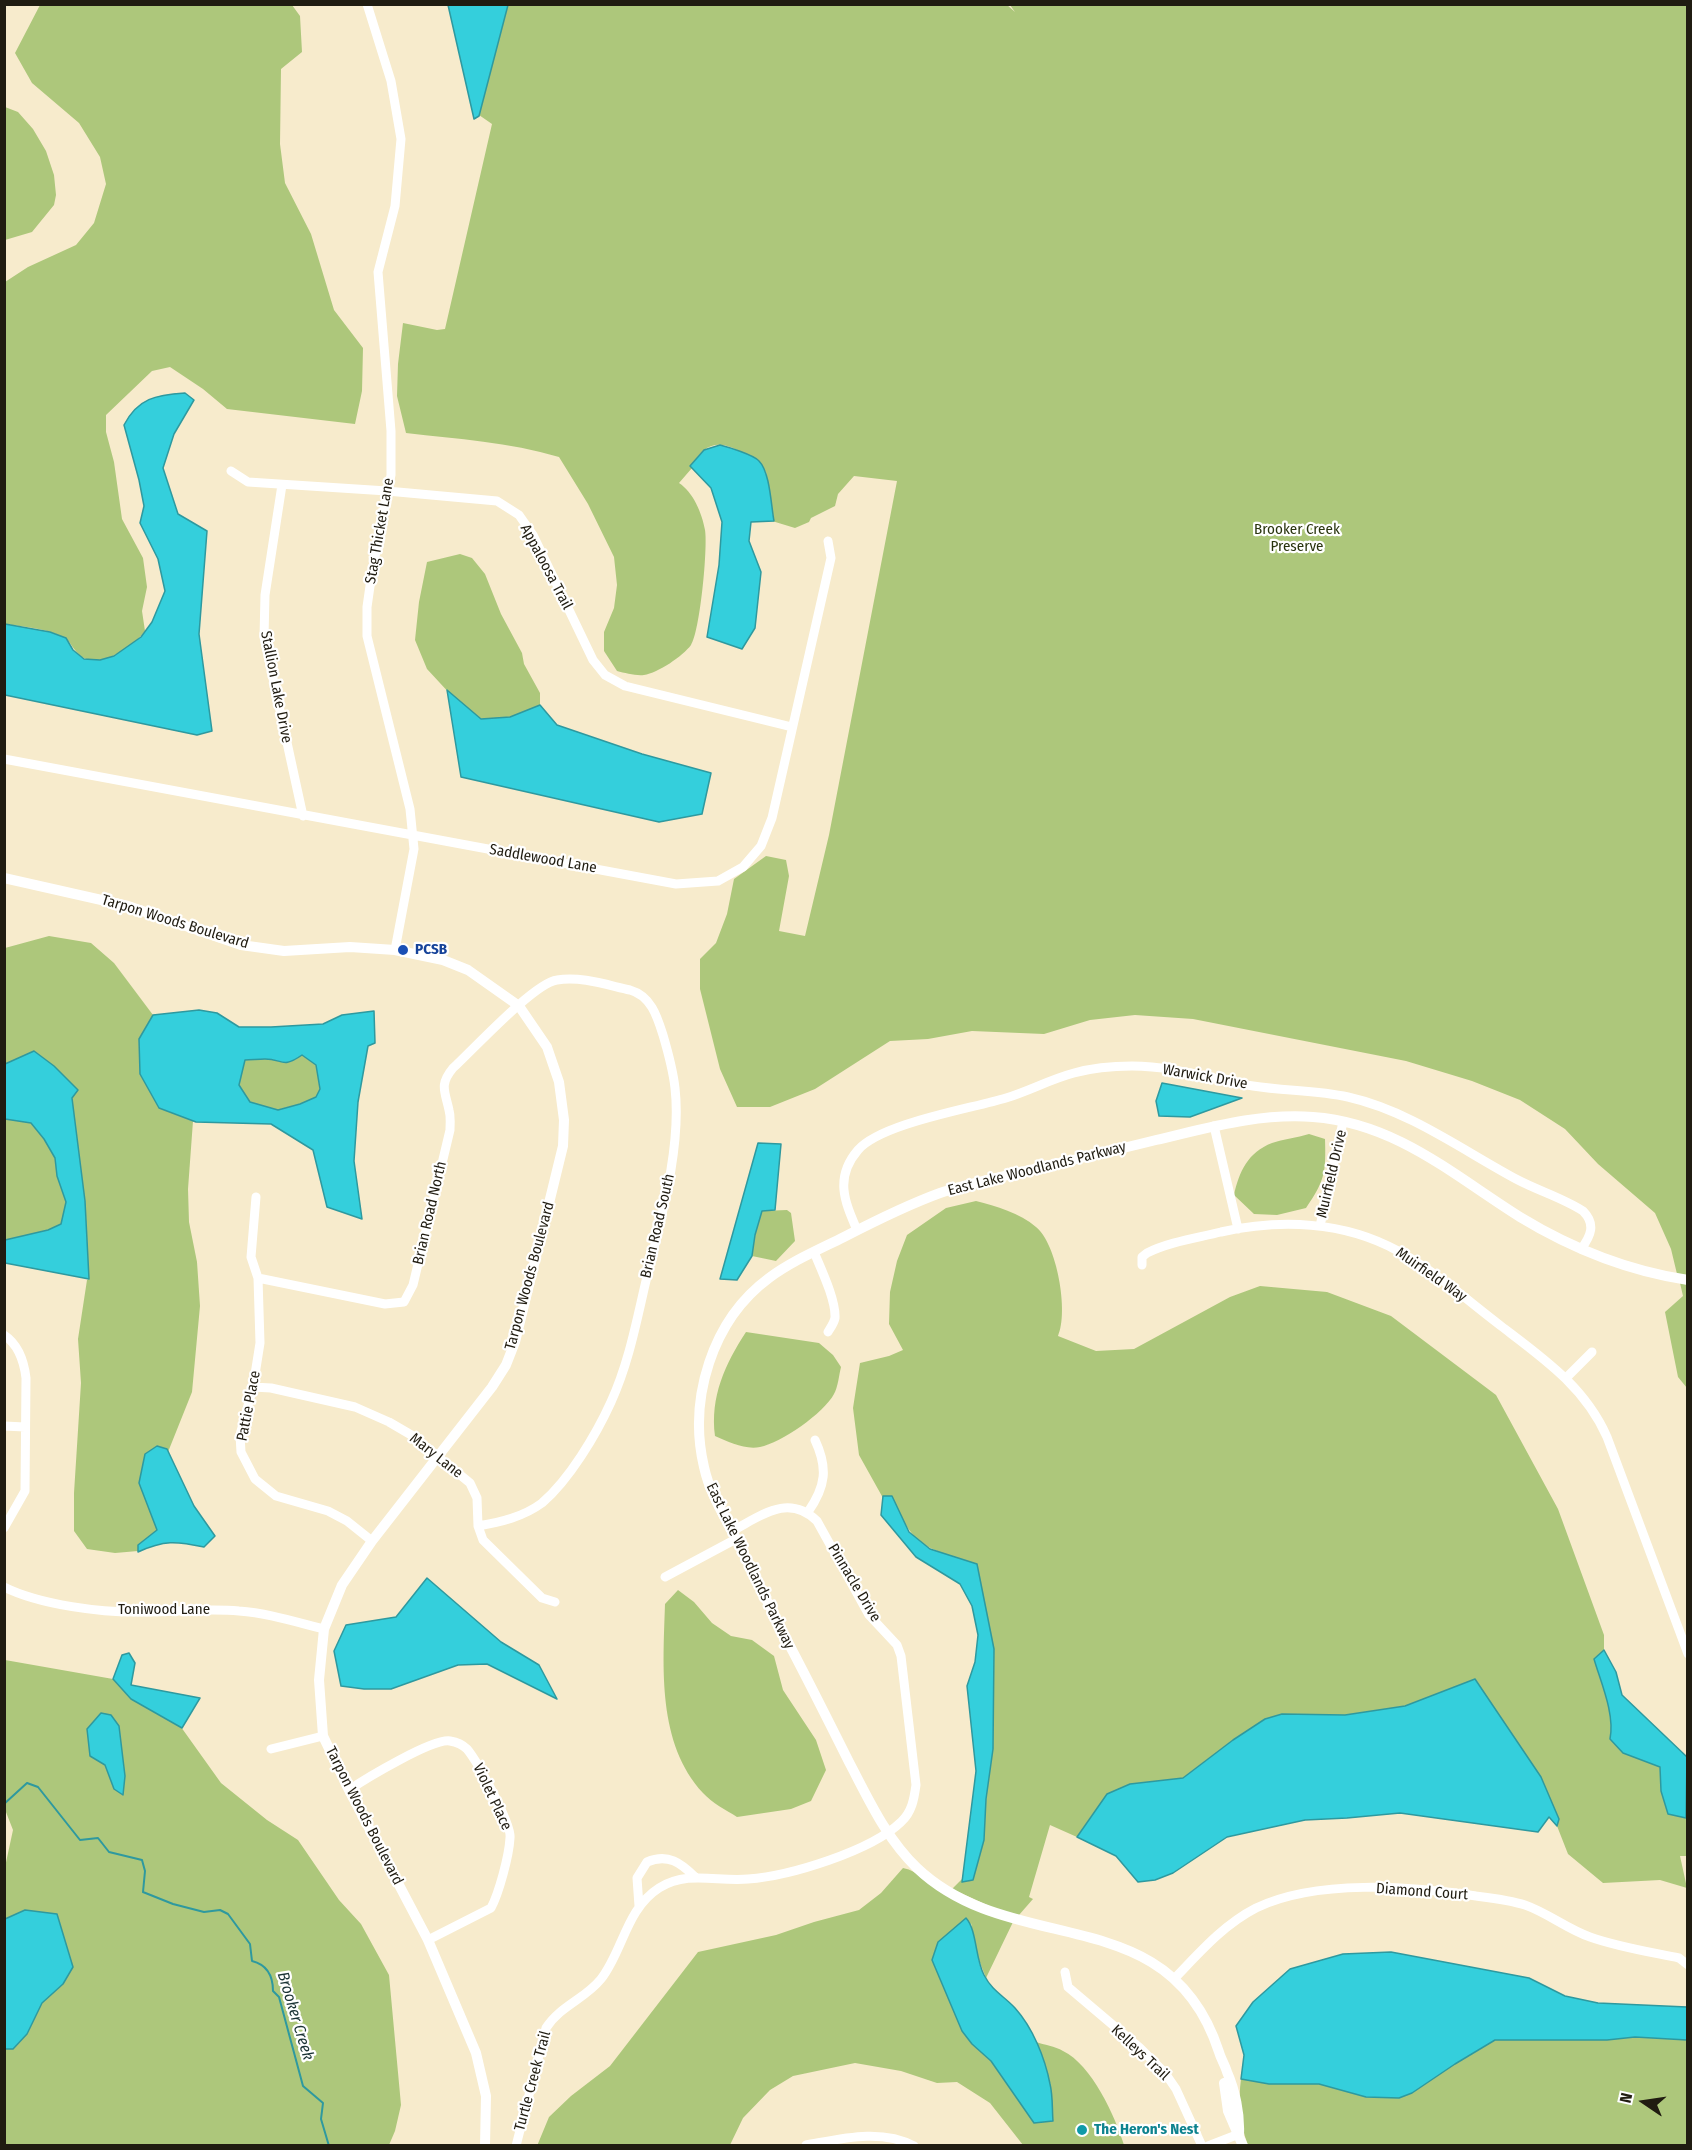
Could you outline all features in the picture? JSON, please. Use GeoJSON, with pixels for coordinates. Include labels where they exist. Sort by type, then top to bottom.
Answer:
{"type":"FeatureCollection","features":[{"type":"Feature","properties":{"kind":"street","name":"Stag Thicket Lane"},"geometry":{"type":"LineString","coordinates":[[367,4],[391,81],[401,139],[395,206],[378,272],[391,431],[391,475],[367,607],[367,636],[410,809],[414,849],[395,950]]}},
{"type":"Feature","properties":{"kind":"street","name":"Appaloosa Trail"},"geometry":{"type":"LineString","coordinates":[[231,471],[248,482],[497,501],[519,515],[533,535],[593,660],[605,675],[625,686],[792,727]]}},
{"type":"Feature","properties":{"kind":"street","name":"Stallion Lake Drive"},"geometry":{"type":"LineString","coordinates":[[282,485],[264,595],[264,637],[303,816]]}},
{"type":"Feature","properties":{"kind":"street","name":"Saddlewood Lane"},"geometry":{"type":"LineString","coordinates":[[4,759],[676,884],[718,880],[743,867],[761,846],[772,818],[831,558],[828,541]]}},
{"type":"Feature","properties":{"kind":"street","name":"Tarpon Woods Boulevard"},"geometry":{"type":"LineString","coordinates":[[6,882],[128,906],[241,945],[284,951],[350,947],[395,950],[443,960],[468,970],[519,1006],[547,1047],[559,1082],[564,1120],[563,1146],[515,1342],[506,1365],[372,1541],[342,1585],[324,1629],[318,1680],[323,1736],[428,1940],[476,2053],[486,2096],[485,2145]]}},
{"type":"Feature","properties":{"kind":"street","name":"Brian Road South"},"geometry":{"type":"LineString","coordinates":[[478,1526],[514,1518],[541,1503],[560,1484],[587,1446],[611,1402],[628,1357],[644,1292],[672,1165],[675,1131],[675,1088],[667,1048],[657,1017],[648,1000],[639,993],[570,979],[554,980],[540,988],[519,1006]]}},
{"type":"Feature","properties":{"kind":"street","name":"Brian Road North"},"geometry":{"type":"LineString","coordinates":[[258,1278],[385,1304],[404,1302],[413,1285],[450,1130],[450,1113],[443,1089],[445,1078],[519,1006]]}},
{"type":"Feature","properties":{"kind":"street","name":"Warwick Drive"},"geometry":{"type":"LineString","coordinates":[[857,1230],[844,1201],[844,1183],[851,1161],[860,1148],[869,1141],[909,1124],[1005,1098],[1075,1073],[1134,1066],[1172,1070],[1257,1086],[1347,1097],[1386,1108],[1437,1132],[1532,1188],[1583,1211],[1588,1216],[1591,1229],[1581,1249]]}},
{"type":"Feature","properties":{"kind":"street","name":"East Lake Woodlands Parkway"},"geometry":{"type":"LineString","coordinates":[[1243,2145],[1228,2075],[1205,2017],[1174,1979],[1148,1958],[1124,1947],[996,1914],[962,1899],[920,1871],[887,1832],[708,1482],[701,1451],[699,1411],[705,1376],[720,1338],[738,1309],[770,1277],[789,1264],[926,1198],[958,1187],[1257,1117],[1310,1117],[1343,1122],[1381,1133],[1404,1142],[1523,1218],[1581,1249],[1636,1269],[1688,1280]]}},
{"type":"Feature","properties":{"kind":"street","name":"Muirfield Drive"},"geometry":{"type":"LineString","coordinates":[[1320,1226],[1343,1122]]}},
{"type":"Feature","properties":{"kind":"street"},"geometry":{"type":"LineString","coordinates":[[1214,1126],[1238,1229]]}},
{"type":"Feature","properties":{"kind":"street","name":"Pattie Place"},"geometry":{"type":"LineString","coordinates":[[256,1197],[251,1257],[258,1278],[260,1343],[253,1387],[240,1435],[241,1452],[255,1479],[276,1496],[328,1511],[357,1528],[372,1541]]}},
{"type":"Feature","properties":{"kind":"street","name":"Muirfield Way"},"geometry":{"type":"LineString","coordinates":[[1142,1265],[1142,1257],[1154,1250],[1238,1229],[1296,1224],[1357,1233],[1399,1251],[1432,1273],[1566,1378],[1601,1423],[1688,1654]]}},
{"type":"Feature","properties":{"kind":"street"},"geometry":{"type":"LineString","coordinates":[[814,1252],[834,1313],[833,1325],[828,1332]]}},
{"type":"Feature","properties":{"kind":"street"},"geometry":{"type":"LineString","coordinates":[[4,1335],[17,1348],[24,1362],[26,1378],[25,1491],[4,1528]]}},
{"type":"Feature","properties":{"kind":"street"},"geometry":{"type":"LineString","coordinates":[[1566,1378],[1592,1352]]}},
{"type":"Feature","properties":{"kind":"street","name":"Mary Lane"},"geometry":{"type":"LineString","coordinates":[[253,1387],[271,1388],[355,1407],[413,1437],[470,1484],[477,1498],[478,1526],[483,1540],[542,1598],[555,1602]]}},
{"type":"Feature","properties":{"kind":"street"},"geometry":{"type":"LineString","coordinates":[[4,1426],[25,1427]]}},
{"type":"Feature","properties":{"kind":"street"},"geometry":{"type":"LineString","coordinates":[[665,1576],[774,1509],[787,1506],[808,1512],[818,1496],[824,1477],[822,1456],[815,1440]]}},
{"type":"Feature","properties":{"kind":"street","name":"Pinnacle Drive"},"geometry":{"type":"LineString","coordinates":[[808,1512],[817,1521],[869,1615],[897,1645],[901,1656],[916,1785],[908,1814],[887,1832]]}},
{"type":"Feature","properties":{"kind":"street","name":"Toniwood Lane"},"geometry":{"type":"LineString","coordinates":[[4,1587],[47,1601],[106,1611],[238,1611],[324,1629]]}},
{"type":"Feature","properties":{"kind":"street"},"geometry":{"type":"LineString","coordinates":[[272,1749],[323,1736]]}},
{"type":"Feature","properties":{"kind":"street","name":"Violet Place"},"geometry":{"type":"LineString","coordinates":[[349,1790],[368,1777],[436,1743],[449,1740],[464,1746],[479,1768],[508,1824],[511,1836],[496,1898],[491,1908],[428,1940]]}},
{"type":"Feature","properties":{"kind":"street","name":"Turtle Creek Trail"},"geometry":{"type":"LineString","coordinates":[[516,2145],[546,2028],[556,2015],[599,1982],[639,1906],[646,1898],[660,1888],[695,1877],[746,1880],[770,1877],[824,1862],[852,1851],[887,1832]]}},
{"type":"Feature","properties":{"kind":"street","name":"Turtle Creek Trail"},"geometry":{"type":"LineString","coordinates":[[639,1906],[637,1878],[648,1862],[668,1858],[678,1862],[695,1877]]}},
{"type":"Feature","properties":{"kind":"street","name":"Diamond Court"},"geometry":{"type":"LineString","coordinates":[[1174,1979],[1228,1925],[1256,1909],[1275,1901],[1307,1893],[1375,1888],[1449,1892],[1513,1902],[1532,1908],[1591,1938],[1679,1958],[1688,1965]]}},
{"type":"Feature","properties":{"kind":"street","name":"Kelleys Trail"},"geometry":{"type":"LineString","coordinates":[[1065,1972],[1068,1987],[1165,2073],[1182,2099],[1202,2145]]}},
{"type":"Feature","properties":{"kind":"street"},"geometry":{"type":"LineString","coordinates":[[1208,2145],[1239,2134]]}},
{"type":"Feature","properties":{"kind":"street"},"geometry":{"type":"LineString","coordinates":[[806,2145],[897,2138],[914,2145]]}},
{"type":"Feature","properties":{"kind":"green space","name":"Brooker Creek Preserve"},"geometry":{"type":"Polygon","coordinates":[[[1006,4],[1015,12],[1010,5],[1687,5],[1687,1275],[1677,1274],[1671,1249],[1655,1213],[1598,1164],[1565,1129],[1520,1100],[1472,1081],[1406,1061],[1193,1019],[1135,1015],[1090,1020],[1044,1034],[972,1031],[928,1039],[890,1041],[815,1089],[770,1107],[737,1107],[720,1069],[700,989],[700,959],[716,943],[727,914],[734,879],[766,856],[786,860],[789,876],[779,931],[805,936],[829,835],[897,481],[854,476],[838,494],[835,506],[795,528],[772,521],[774,521],[766,472],[745,455],[728,446],[711,446],[703,451],[679,483],[689,492],[696,504],[702,517],[706,539],[702,589],[697,624],[691,645],[670,663],[650,674],[630,674],[617,671],[604,651],[604,632],[614,608],[617,585],[614,557],[588,504],[559,457],[502,444],[406,433],[397,396],[403,323],[437,330],[445,329],[492,124],[479,115],[508,5],[1006,4]]]}},
{"type":"Feature","properties":{"kind":"green space"},"geometry":{"type":"Polygon","coordinates":[[[40,5],[292,5],[300,16],[302,52],[281,69],[280,144],[285,183],[311,234],[334,310],[363,348],[362,391],[355,424],[227,409],[203,389],[170,367],[152,371],[106,415],[106,432],[114,462],[122,519],[143,558],[147,587],[142,611],[145,631],[125,649],[98,660],[82,657],[66,639],[56,634],[5,624],[5,282],[28,267],[76,245],[94,223],[106,184],[100,157],[79,123],[32,83],[15,53],[40,5]]]}},
{"type":"Feature","properties":{"kind":"green space"},"geometry":{"type":"Polygon","coordinates":[[[4,103],[5,107],[18,112],[33,129],[46,151],[54,175],[56,195],[54,205],[32,232],[5,240],[4,103]]]}},
{"type":"Feature","properties":{"kind":"green space"},"geometry":{"type":"Polygon","coordinates":[[[460,554],[472,558],[485,574],[501,614],[522,653],[524,664],[540,693],[540,706],[510,717],[481,719],[452,696],[427,669],[415,640],[419,602],[427,562],[460,554]]]}},
{"type":"Feature","properties":{"kind":"green space"},"geometry":{"type":"Polygon","coordinates":[[[49,936],[91,943],[114,963],[153,1015],[139,1039],[140,1074],[159,1108],[193,1121],[188,1189],[189,1222],[197,1262],[200,1306],[192,1392],[168,1452],[167,1449],[158,1530],[138,1545],[138,1551],[115,1553],[87,1549],[74,1531],[81,1383],[78,1339],[89,1279],[85,1201],[72,1098],[16,1060],[5,1064],[5,948],[49,936]]]}},
{"type":"Feature","properties":{"kind":"green space"},"geometry":{"type":"Polygon","coordinates":[[[302,1055],[316,1065],[320,1089],[316,1097],[277,1110],[250,1102],[239,1085],[245,1060],[271,1059],[290,1062],[302,1055]]]}},
{"type":"Feature","properties":{"kind":"green space"},"geometry":{"type":"Polygon","coordinates":[[[5,1119],[31,1123],[44,1139],[55,1158],[57,1176],[66,1202],[62,1224],[48,1230],[5,1240],[5,1119]]]}},
{"type":"Feature","properties":{"kind":"green space"},"geometry":{"type":"Polygon","coordinates":[[[1309,1134],[1325,1139],[1325,1160],[1321,1183],[1306,1208],[1277,1215],[1254,1214],[1234,1195],[1246,1164],[1264,1147],[1309,1134]]]}},
{"type":"Feature","properties":{"kind":"green space"},"geometry":{"type":"Polygon","coordinates":[[[976,1201],[1015,1214],[1036,1227],[1050,1248],[1059,1279],[1062,1311],[1058,1336],[1096,1351],[1134,1349],[1230,1297],[1260,1286],[1327,1292],[1391,1316],[1496,1395],[1558,1509],[1604,1635],[1604,1650],[1594,1659],[1611,1719],[1610,1739],[1660,1767],[1661,1791],[1668,1814],[1687,1817],[1687,1856],[1680,1856],[1687,1888],[1660,1880],[1603,1883],[1568,1854],[1557,1826],[1559,1819],[1475,1679],[1405,1706],[1345,1715],[1282,1714],[1265,1719],[1183,1778],[1130,1784],[1092,1815],[1077,1837],[1050,1825],[1029,1897],[1033,1899],[1019,1915],[998,1910],[952,1889],[963,1878],[963,1882],[973,1880],[984,1840],[986,1799],[993,1749],[994,1649],[977,1564],[934,1550],[924,1544],[907,1526],[892,1496],[883,1498],[859,1455],[853,1408],[860,1363],[903,1350],[889,1324],[890,1292],[897,1261],[907,1235],[946,1208],[976,1201]]]}},
{"type":"Feature","properties":{"kind":"green space"},"geometry":{"type":"Polygon","coordinates":[[[787,1210],[791,1213],[795,1241],[776,1261],[752,1256],[762,1211],[787,1210]]]}},
{"type":"Feature","properties":{"kind":"green space"},"geometry":{"type":"Polygon","coordinates":[[[1680,1283],[1687,1284],[1687,1388],[1678,1377],[1665,1312],[1683,1296],[1680,1283]]]}},
{"type":"Feature","properties":{"kind":"green space"},"geometry":{"type":"Polygon","coordinates":[[[746,1332],[819,1343],[833,1355],[841,1367],[835,1391],[821,1410],[779,1440],[754,1448],[737,1445],[715,1436],[714,1422],[721,1381],[746,1332]]]}},
{"type":"Feature","properties":{"kind":"green space"},"geometry":{"type":"Polygon","coordinates":[[[678,1590],[694,1602],[712,1623],[731,1636],[752,1640],[774,1656],[783,1690],[816,1740],[826,1770],[811,1801],[791,1809],[737,1817],[707,1797],[688,1773],[677,1751],[670,1728],[664,1679],[665,1604],[678,1590]]]}},
{"type":"Feature","properties":{"kind":"green space"},"geometry":{"type":"Polygon","coordinates":[[[5,1660],[113,1679],[131,1699],[181,1727],[221,1783],[267,1820],[298,1840],[339,1900],[361,1924],[389,1975],[401,2105],[389,2145],[5,2145],[5,2049],[13,2049],[27,2034],[42,2003],[63,1984],[66,1949],[62,1931],[25,1910],[5,1919],[5,1867],[13,1830],[4,1807],[5,1660]],[[122,1754],[105,1765],[114,1789],[125,1776],[122,1754]]]}},
{"type":"Feature","properties":{"kind":"green space"},"geometry":{"type":"Polygon","coordinates":[[[903,1868],[914,1872],[959,1902],[985,1914],[1013,1922],[986,1978],[977,1955],[971,1923],[952,2003],[962,2031],[972,2044],[991,2061],[1034,2123],[1053,2121],[1047,2071],[1036,2042],[1060,2049],[1084,2068],[1101,2092],[1124,2145],[1023,2145],[990,2103],[957,2082],[937,2083],[901,2071],[855,2063],[793,2076],[770,2090],[743,2118],[730,2145],[537,2146],[549,2117],[571,2096],[610,2066],[698,1952],[776,1935],[859,1910],[881,1893],[903,1868]]]}},
{"type":"Feature","properties":{"kind":"green space"},"geometry":{"type":"Polygon","coordinates":[[[1635,2037],[1687,2040],[1687,2145],[1248,2145],[1241,2121],[1241,2079],[1269,2084],[1319,2084],[1366,2097],[1455,2064],[1495,2040],[1607,2040],[1635,2037]]]}},
{"type":"Feature","properties":{"kind":"water"},"geometry":{"type":"Polygon","coordinates":[[[448,5],[508,5],[479,116],[474,119],[448,5]]]}},
{"type":"Feature","properties":{"kind":"water"},"geometry":{"type":"Polygon","coordinates":[[[185,393],[194,400],[174,434],[163,468],[178,514],[207,531],[199,634],[212,731],[197,735],[5,695],[5,624],[50,632],[66,638],[73,650],[84,659],[100,660],[114,656],[141,637],[152,622],[165,591],[158,559],[140,523],[144,506],[124,425],[135,409],[149,400],[165,395],[185,393]]]}},
{"type":"Feature","properties":{"kind":"water"},"geometry":{"type":"Polygon","coordinates":[[[720,445],[752,456],[763,466],[768,481],[774,521],[751,522],[749,541],[761,572],[755,628],[742,649],[707,637],[719,565],[722,522],[711,488],[690,466],[704,450],[720,445]]]}},
{"type":"Feature","properties":{"kind":"water"},"geometry":{"type":"Polygon","coordinates":[[[447,690],[481,719],[510,717],[540,705],[557,725],[642,754],[711,773],[702,814],[659,822],[461,777],[447,690]]]}},
{"type":"Feature","properties":{"kind":"water"},"geometry":{"type":"Polygon","coordinates":[[[199,1010],[217,1013],[239,1027],[271,1027],[323,1024],[342,1015],[374,1011],[375,1043],[368,1046],[358,1102],[354,1161],[362,1219],[327,1207],[313,1150],[271,1124],[196,1122],[159,1108],[140,1074],[139,1039],[153,1015],[199,1010]],[[302,1055],[290,1062],[271,1059],[245,1060],[239,1085],[250,1102],[278,1110],[316,1097],[320,1089],[316,1065],[302,1055]]]}},
{"type":"Feature","properties":{"kind":"water"},"geometry":{"type":"Polygon","coordinates":[[[34,1051],[54,1066],[78,1090],[72,1098],[85,1201],[89,1279],[5,1263],[5,1240],[48,1230],[61,1224],[66,1202],[57,1176],[55,1158],[44,1139],[31,1123],[5,1119],[5,1064],[34,1051]]]}},
{"type":"Feature","properties":{"kind":"water"},"geometry":{"type":"Polygon","coordinates":[[[1162,1083],[1242,1098],[1190,1117],[1159,1116],[1156,1101],[1162,1083]]]}},
{"type":"Feature","properties":{"kind":"water"},"geometry":{"type":"Polygon","coordinates":[[[758,1143],[781,1144],[775,1210],[762,1211],[752,1256],[737,1280],[720,1279],[758,1143]]]}},
{"type":"Feature","properties":{"kind":"water"},"geometry":{"type":"Polygon","coordinates":[[[157,1446],[167,1449],[194,1506],[215,1536],[204,1547],[170,1543],[155,1545],[138,1552],[138,1545],[157,1530],[139,1483],[145,1454],[157,1446]]]}},
{"type":"Feature","properties":{"kind":"water"},"geometry":{"type":"Polygon","coordinates":[[[883,1496],[892,1496],[909,1532],[930,1549],[977,1564],[994,1649],[993,1749],[986,1799],[984,1840],[973,1880],[962,1882],[976,1771],[967,1686],[975,1662],[978,1635],[972,1606],[960,1584],[916,1557],[881,1515],[883,1496]]]}},
{"type":"Feature","properties":{"kind":"water"},"geometry":{"type":"Polygon","coordinates":[[[427,1578],[501,1642],[539,1665],[557,1699],[487,1664],[458,1665],[391,1689],[341,1686],[334,1651],[346,1625],[396,1617],[427,1578]]]}},
{"type":"Feature","properties":{"kind":"water"},"geometry":{"type":"Polygon","coordinates":[[[1604,1650],[1616,1672],[1622,1695],[1687,1757],[1686,1818],[1668,1814],[1661,1791],[1660,1767],[1623,1753],[1610,1739],[1609,1709],[1594,1659],[1604,1650]]]}},
{"type":"Feature","properties":{"kind":"water"},"geometry":{"type":"Polygon","coordinates":[[[129,1653],[135,1663],[131,1685],[200,1698],[182,1728],[131,1699],[113,1679],[122,1655],[129,1653]]]}},
{"type":"Feature","properties":{"kind":"water"},"geometry":{"type":"Polygon","coordinates":[[[1475,1679],[1541,1777],[1559,1819],[1557,1826],[1549,1817],[1538,1832],[1400,1813],[1305,1820],[1227,1837],[1173,1873],[1155,1880],[1138,1882],[1116,1856],[1077,1837],[1107,1794],[1130,1784],[1183,1778],[1265,1719],[1282,1714],[1345,1715],[1405,1706],[1475,1679]]]}},
{"type":"Feature","properties":{"kind":"water"},"geometry":{"type":"Polygon","coordinates":[[[101,1713],[111,1715],[119,1726],[125,1776],[123,1795],[114,1789],[105,1765],[90,1756],[87,1729],[101,1713]]]}},
{"type":"Feature","properties":{"kind":"water"},"geometry":{"type":"Polygon","coordinates":[[[25,1910],[57,1914],[73,1967],[63,1984],[42,2003],[27,2034],[13,2049],[5,2049],[5,1919],[25,1910]]]}},
{"type":"Feature","properties":{"kind":"water"},"geometry":{"type":"Polygon","coordinates":[[[966,1918],[970,1923],[984,1975],[991,1986],[1021,2016],[1037,2044],[1051,2089],[1053,2121],[1034,2123],[991,2061],[972,2044],[962,2031],[932,1960],[938,1942],[966,1918]]]}},
{"type":"Feature","properties":{"kind":"water"},"geometry":{"type":"Polygon","coordinates":[[[1391,1952],[1529,1978],[1565,1996],[1598,2003],[1687,2007],[1687,2040],[1635,2037],[1607,2040],[1495,2040],[1412,2093],[1399,2098],[1366,2097],[1319,2084],[1269,2084],[1241,2079],[1244,2055],[1236,2026],[1253,2002],[1290,1969],[1343,1954],[1391,1952]]]}},
{"type":"Feature","properties":{"kind":"waterway","name":"Brooker Creek"},"geometry":{"type":"LineString","coordinates":[[4,1804],[27,1783],[38,1787],[80,1840],[98,1838],[109,1852],[142,1860],[145,1871],[143,1892],[173,1904],[204,1912],[220,1910],[228,1914],[250,1944],[252,1961],[266,1968],[271,1976],[273,1991],[279,1997],[303,2086],[323,2103],[321,2119],[329,2146]]}},
{"type":"Feature","properties":{"kind":"place","name":"PCSB"},"geometry":{"type":"Point","coordinates":[403,950]}},
{"type":"Feature","properties":{"kind":"place","name":"The Heron's Nest"},"geometry":{"type":"Point","coordinates":[1082,2130]}}]}
